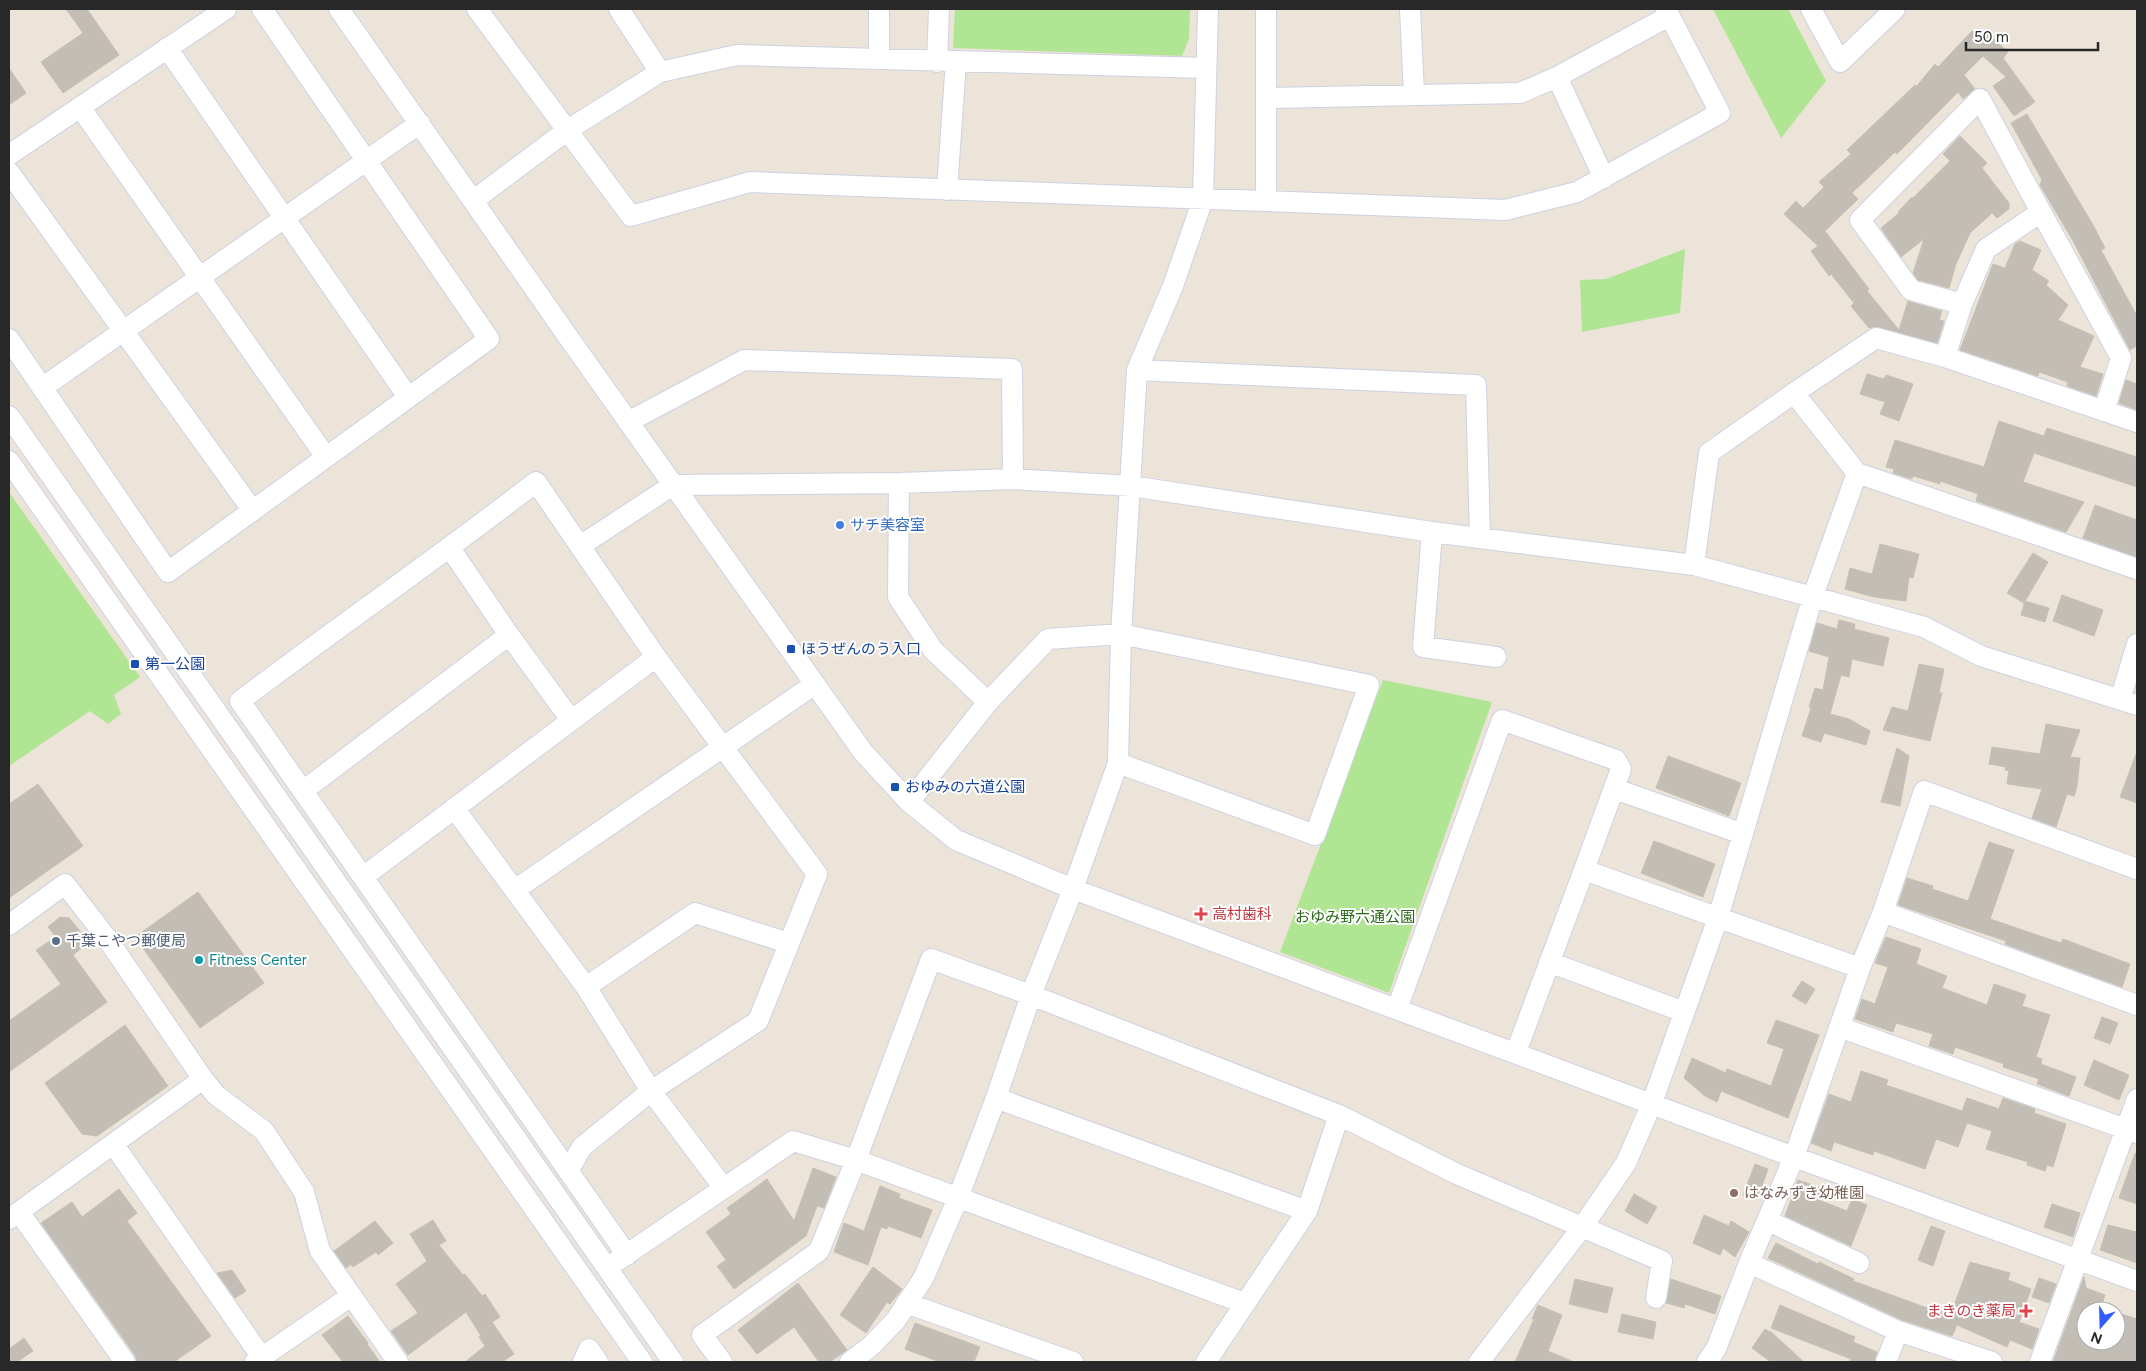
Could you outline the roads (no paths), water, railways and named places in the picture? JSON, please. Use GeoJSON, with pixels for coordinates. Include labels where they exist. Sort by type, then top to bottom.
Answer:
{"type":"FeatureCollection","features":[{"type":"Feature","properties":{"kind":"street"},"geometry":{"type":"LineString","coordinates":[[9,155],[226,9]]}},
{"type":"Feature","properties":{"kind":"street"},"geometry":{"type":"LineString","coordinates":[[9,339],[168,572],[488,339],[262,9]]}},
{"type":"Feature","properties":{"kind":"street"},"geometry":{"type":"LineString","coordinates":[[339,9],[862,752],[908,802],[956,840],[1074,889],[1794,1157],[2137,1281]]}},
{"type":"Feature","properties":{"kind":"street"},"geometry":{"type":"LineString","coordinates":[[477,9],[569,129],[631,216],[750,182],[1505,210],[1577,192],[1720,113],[1668,12],[1557,77],[1520,93],[1266,98]]}},
{"type":"Feature","properties":{"kind":"street"},"geometry":{"type":"LineString","coordinates":[[620,9],[660,72]]}},
{"type":"Feature","properties":{"kind":"street"},"geometry":{"type":"LineString","coordinates":[[879,9],[879,58]]}},
{"type":"Feature","properties":{"kind":"street"},"geometry":{"type":"LineString","coordinates":[[939,9],[947,61],[947,190]]}},
{"type":"Feature","properties":{"kind":"street"},"geometry":{"type":"LineString","coordinates":[[850,1362],[871,1346],[896,1320],[924,1276],[958,1198],[996,1098],[1031,995],[1074,889],[1118,763],[1121,634],[1137,370],[1172,286],[1203,199],[1208,9]]}},
{"type":"Feature","properties":{"kind":"street"},"geometry":{"type":"LineString","coordinates":[[1266,9],[1266,200]]}},
{"type":"Feature","properties":{"kind":"street"},"geometry":{"type":"LineString","coordinates":[[1410,9],[1414,94]]}},
{"type":"Feature","properties":{"kind":"street"},"geometry":{"type":"LineString","coordinates":[[1811,9],[1840,62],[1895,9]]}},
{"type":"Feature","properties":{"kind":"street"},"geometry":{"type":"LineString","coordinates":[[167,48],[408,397]]}},
{"type":"Feature","properties":{"kind":"street"},"geometry":{"type":"LineString","coordinates":[[474,200],[569,129],[660,72],[737,55],[1206,68]]}},
{"type":"Feature","properties":{"kind":"street"},"geometry":{"type":"LineString","coordinates":[[1557,77],[1604,178]]}},
{"type":"Feature","properties":{"kind":"street"},"geometry":{"type":"LineString","coordinates":[[1962,304],[1911,290],[1860,220],[1980,99],[2121,358],[2104,411]]}},
{"type":"Feature","properties":{"kind":"street"},"geometry":{"type":"LineString","coordinates":[[80,107],[326,457]]}},
{"type":"Feature","properties":{"kind":"street"},"geometry":{"type":"LineString","coordinates":[[42,388],[420,123]]}},
{"type":"Feature","properties":{"kind":"street"},"geometry":{"type":"LineString","coordinates":[[9,172],[253,511]]}},
{"type":"Feature","properties":{"kind":"street"},"geometry":{"type":"LineString","coordinates":[[1945,357],[1962,304],[1986,249],[2041,212]]}},
{"type":"Feature","properties":{"kind":"street"},"geometry":{"type":"LineString","coordinates":[[1694,565],[1709,453],[1876,338],[1945,357],[2137,422]]}},
{"type":"Feature","properties":{"kind":"street"},"geometry":{"type":"LineString","coordinates":[[628,422],[744,360],[1012,369],[1013,479]]}},
{"type":"Feature","properties":{"kind":"street"},"geometry":{"type":"LineString","coordinates":[[1137,370],[1476,385],[1480,538]]}},
{"type":"Feature","properties":{"kind":"street"},"geometry":{"type":"LineString","coordinates":[[1794,394],[1857,473],[2137,569]]}},
{"type":"Feature","properties":{"kind":"street"},"geometry":{"type":"LineString","coordinates":[[9,416],[673,1362]]}},
{"type":"Feature","properties":{"kind":"street"},"geometry":{"type":"LineString","coordinates":[[9,461],[642,1362]]}},
{"type":"Feature","properties":{"kind":"street"},"geometry":{"type":"LineString","coordinates":[[1479,1362],[1583,1226],[1626,1163],[1652,1103],[1718,918],[1812,596],[1857,473]]}},
{"type":"Feature","properties":{"kind":"street"},"geometry":{"type":"LineString","coordinates":[[580,546],[673,485],[899,483],[1013,479],[1131,486],[1432,532],[1694,565],[1924,628],[1981,656],[2129,703],[2137,644]]}},
{"type":"Feature","properties":{"kind":"street"},"geometry":{"type":"LineString","coordinates":[[568,1171],[582,1147],[651,1091],[758,1021],[817,874],[656,657],[536,482],[450,548],[334,630],[240,701],[303,792],[363,877],[568,1171],[627,1255]]}},
{"type":"Feature","properties":{"kind":"street"},"geometry":{"type":"LineString","coordinates":[[899,483],[898,598],[933,650],[988,702]]}},
{"type":"Feature","properties":{"kind":"street"},"geometry":{"type":"LineString","coordinates":[[1432,532],[1424,647],[1496,657]]}},
{"type":"Feature","properties":{"kind":"street"},"geometry":{"type":"LineString","coordinates":[[450,548],[509,635],[571,720]]}},
{"type":"Feature","properties":{"kind":"street"},"geometry":{"type":"LineString","coordinates":[[908,802],[988,702],[1048,639],[1121,634],[1369,685],[1315,835],[1118,763]]}},
{"type":"Feature","properties":{"kind":"street"},"geometry":{"type":"LineString","coordinates":[[303,792],[509,635]]}},
{"type":"Feature","properties":{"kind":"street"},"geometry":{"type":"LineString","coordinates":[[363,877],[656,657]]}},
{"type":"Feature","properties":{"kind":"street"},"geometry":{"type":"LineString","coordinates":[[516,889],[815,684]]}},
{"type":"Feature","properties":{"kind":"street"},"geometry":{"type":"LineString","coordinates":[[1397,1009],[1502,720],[1616,760],[1622,769],[1516,1052]]}},
{"type":"Feature","properties":{"kind":"street"},"geometry":{"type":"LineString","coordinates":[[1615,789],[1743,834]]}},
{"type":"Feature","properties":{"kind":"street"},"geometry":{"type":"LineString","coordinates":[[1707,1362],[1716,1349],[1749,1263],[1794,1157],[1860,968],[1883,912],[1924,792],[2137,869]]}},
{"type":"Feature","properties":{"kind":"street"},"geometry":{"type":"LineString","coordinates":[[454,808],[516,889],[586,987],[651,1091],[723,1187]]}},
{"type":"Feature","properties":{"kind":"street"},"geometry":{"type":"LineString","coordinates":[[1584,870],[1860,968]]}},
{"type":"Feature","properties":{"kind":"street"},"geometry":{"type":"LineString","coordinates":[[9,925],[65,884],[106,937],[203,1079],[216,1095],[264,1131],[304,1192],[320,1251],[398,1362]]}},
{"type":"Feature","properties":{"kind":"street"},"geometry":{"type":"LineString","coordinates":[[1883,912],[2137,1005]]}},
{"type":"Feature","properties":{"kind":"street"},"geometry":{"type":"LineString","coordinates":[[586,987],[695,913],[788,943]]}},
{"type":"Feature","properties":{"kind":"street"},"geometry":{"type":"LineString","coordinates":[[722,1362],[702,1335],[819,1251],[856,1160],[931,959],[1031,995],[1340,1115],[1457,1174],[1662,1261],[1656,1298]]}},
{"type":"Feature","properties":{"kind":"street"},"geometry":{"type":"LineString","coordinates":[[1549,962],[1684,1012]]}},
{"type":"Feature","properties":{"kind":"street"},"geometry":{"type":"LineString","coordinates":[[1840,1027],[2132,1131]]}},
{"type":"Feature","properties":{"kind":"street"},"geometry":{"type":"LineString","coordinates":[[124,1362],[14,1215],[114,1145],[203,1079]]}},
{"type":"Feature","properties":{"kind":"street"},"geometry":{"type":"LineString","coordinates":[[996,1098],[1307,1210]]}},
{"type":"Feature","properties":{"kind":"street"},"geometry":{"type":"LineString","coordinates":[[2040,1362],[2077,1259],[2132,1131],[2137,1099]]}},
{"type":"Feature","properties":{"kind":"street"},"geometry":{"type":"LineString","coordinates":[[1206,1362],[1307,1210],[1340,1115]]}},
{"type":"Feature","properties":{"kind":"street"},"geometry":{"type":"LineString","coordinates":[[607,1268],[793,1141],[856,1160],[1244,1303]]}},
{"type":"Feature","properties":{"kind":"street"},"geometry":{"type":"LineString","coordinates":[[114,1145],[261,1361],[351,1296]]}},
{"type":"Feature","properties":{"kind":"street"},"geometry":{"type":"LineString","coordinates":[[1768,1221],[1859,1263]]}},
{"type":"Feature","properties":{"kind":"street"},"geometry":{"type":"LineString","coordinates":[[1749,1263],[1898,1330],[1992,1362]]}},
{"type":"Feature","properties":{"kind":"street"},"geometry":{"type":"LineString","coordinates":[[906,1303],[1073,1362]]}},
{"type":"Feature","properties":{"kind":"street"},"geometry":{"type":"LineString","coordinates":[[1886,1362],[1898,1330]]}},
{"type":"Feature","properties":{"kind":"street"},"geometry":{"type":"LineString","coordinates":[[583,1362],[589,1349],[598,1362]]}},
{"type":"Feature","properties":{"kind":"place","name":"サチ美容室"},"geometry":{"type":"Point","coordinates":[840,525]}},
{"type":"Feature","properties":{"kind":"place","name":"ほうぜんのう入口"},"geometry":{"type":"Point","coordinates":[791,649]}},
{"type":"Feature","properties":{"kind":"place","name":"第一公園"},"geometry":{"type":"Point","coordinates":[135,664]}},
{"type":"Feature","properties":{"kind":"place","name":"おゆみの六道公園"},"geometry":{"type":"Point","coordinates":[895,787]}},
{"type":"Feature","properties":{"kind":"place","name":"高村歯科"},"geometry":{"type":"Point","coordinates":[1201,914]}},
{"type":"Feature","properties":{"kind":"place","name":"千葉こやつ郵便局"},"geometry":{"type":"Point","coordinates":[56,941]}},
{"type":"Feature","properties":{"kind":"place","name":"Fitness Center"},"geometry":{"type":"Point","coordinates":[199,960]}},
{"type":"Feature","properties":{"kind":"place","name":"はなみずき幼稚園"},"geometry":{"type":"Point","coordinates":[1734,1193]}},
{"type":"Feature","properties":{"kind":"place","name":"まきのき薬局"},"geometry":{"type":"Point","coordinates":[2026,1311]}},
{"type":"Feature","properties":{"kind":"park label","name":"おゆみ野六通公園"},"geometry":{"type":"Point","coordinates":[1355,917]}}]}
